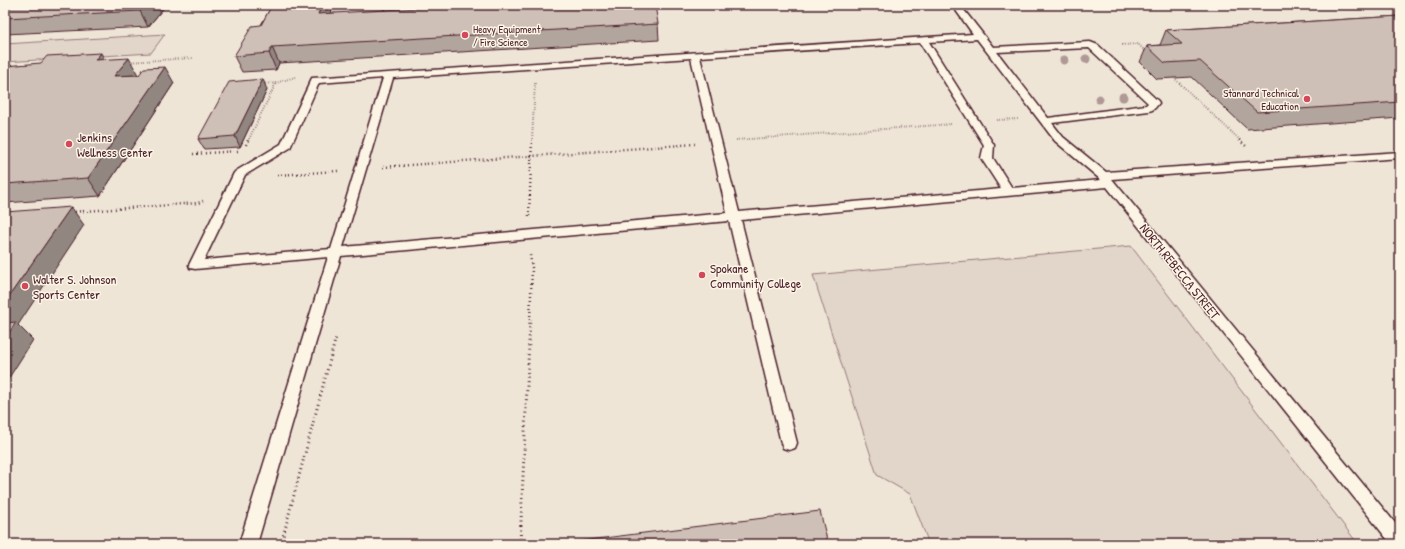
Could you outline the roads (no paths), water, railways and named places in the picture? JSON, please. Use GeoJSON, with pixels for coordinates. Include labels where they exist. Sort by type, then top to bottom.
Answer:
{"type":"FeatureCollection","features":[{"type":"Feature","properties":{"kind":"lane"},"geometry":{"type":"LineString","coordinates":[[389,5],[388,8],[431,5]]}},
{"type":"Feature","properties":{"kind":"lane","name":"NORTH REBECCA STREET"},"geometry":{"type":"LineString","coordinates":[[956,5],[1059,139],[1106,180],[1400,542]]}},
{"type":"Feature","properties":{"kind":"lane"},"geometry":{"type":"LineString","coordinates":[[979,36],[315,80],[286,146],[240,173],[195,265],[335,254],[1009,192],[1106,180],[1400,154]]}},
{"type":"Feature","properties":{"kind":"lane"},"geometry":{"type":"LineString","coordinates":[[923,40],[989,145],[987,158],[1009,192]]}},
{"type":"Feature","properties":{"kind":"lane"},"geometry":{"type":"LineString","coordinates":[[990,50],[1090,45],[1095,47],[1154,103],[1149,108],[1045,121]]}},
{"type":"Feature","properties":{"kind":"lane"},"geometry":{"type":"LineString","coordinates":[[695,55],[789,443]]}},
{"type":"Feature","properties":{"kind":"lane"},"geometry":{"type":"LineString","coordinates":[[248,544],[389,75]]}},
{"type":"Feature","properties":{"kind":"place","name":"Heavy Equipment / Fire Science"},"geometry":{"type":"Point","coordinates":[465,35]}},
{"type":"Feature","properties":{"kind":"place","name":"Stannard Technical Education"},"geometry":{"type":"Point","coordinates":[1307,99]}},
{"type":"Feature","properties":{"kind":"place","name":"Jenkins Wellness Center"},"geometry":{"type":"Point","coordinates":[69,144]}},
{"type":"Feature","properties":{"kind":"place","name":"Spokane Community College"},"geometry":{"type":"Point","coordinates":[702,275]}},
{"type":"Feature","properties":{"kind":"place","name":"Walter S. Johnson Sports Center"},"geometry":{"type":"Point","coordinates":[25,286]}}]}
